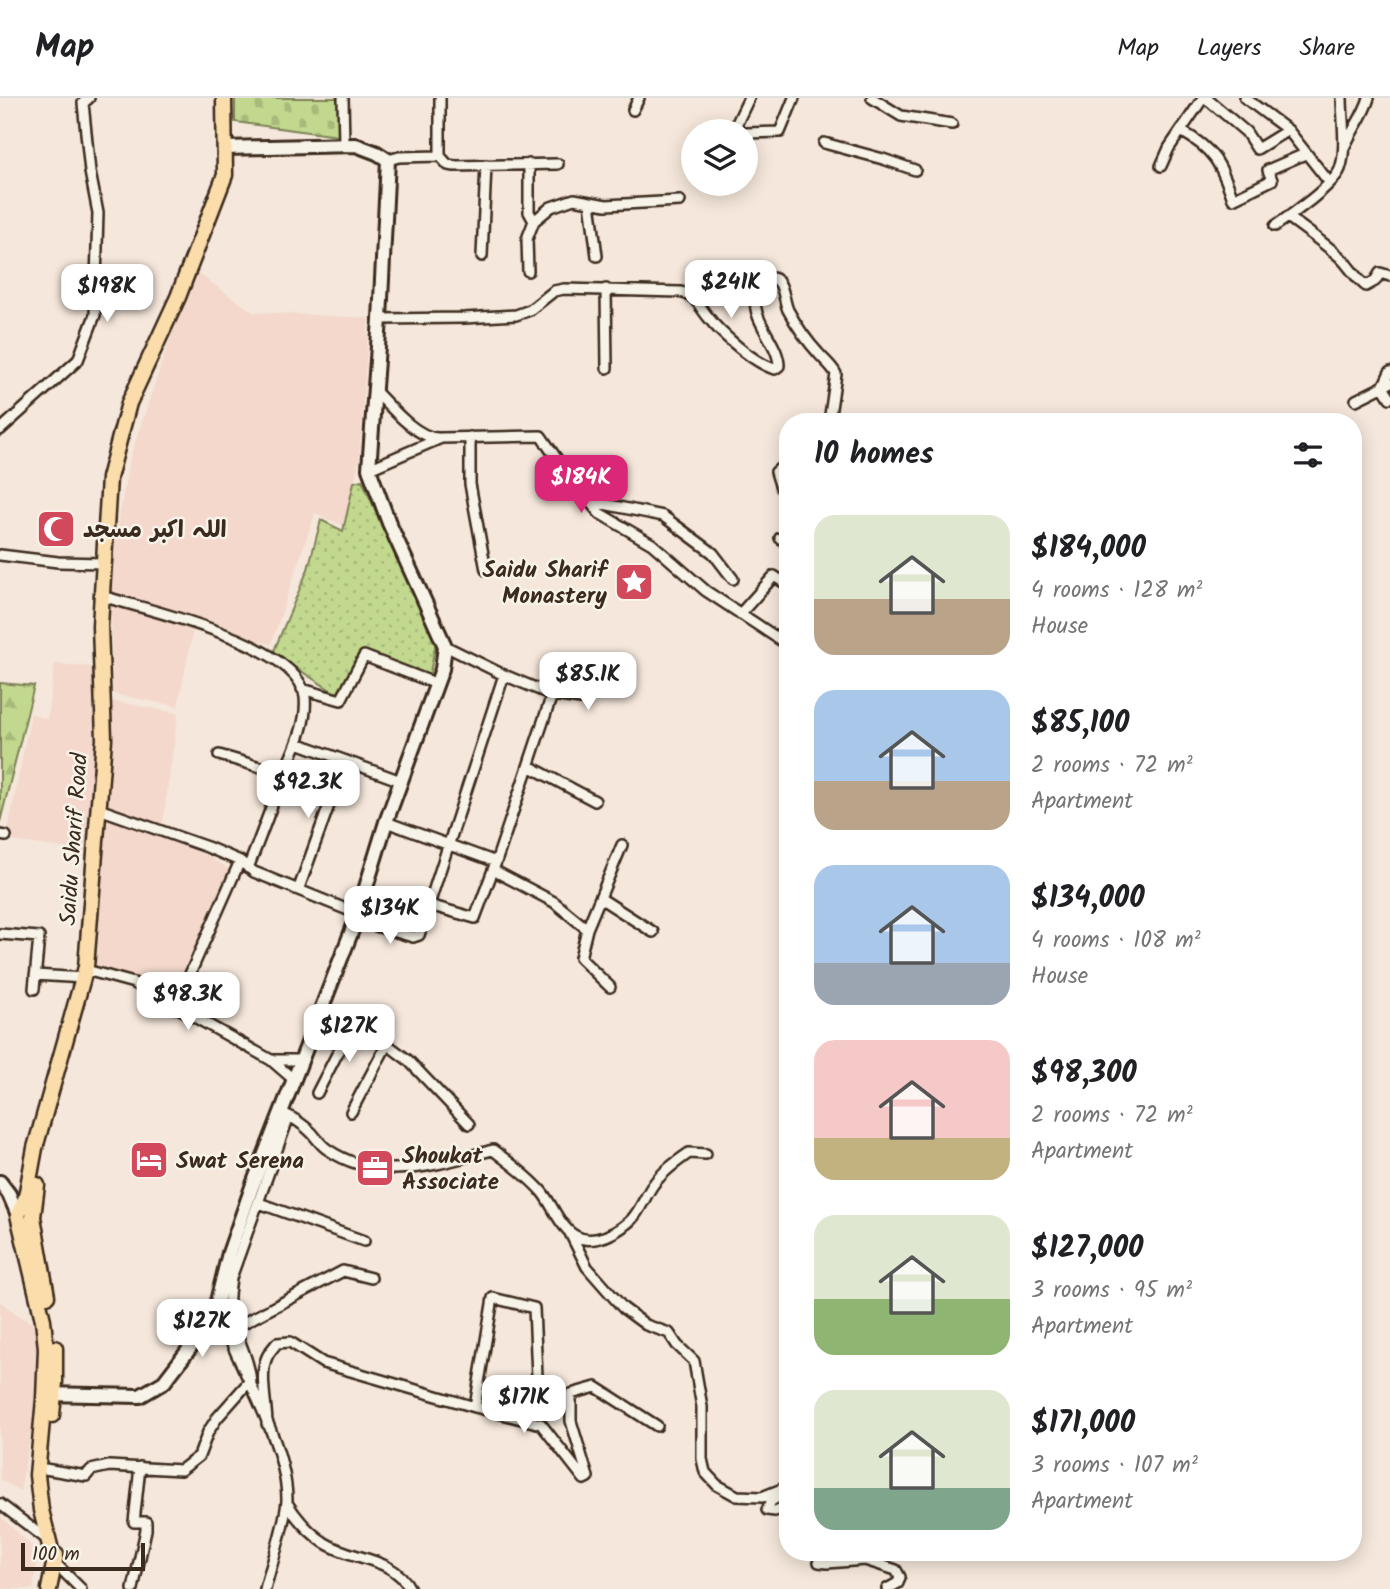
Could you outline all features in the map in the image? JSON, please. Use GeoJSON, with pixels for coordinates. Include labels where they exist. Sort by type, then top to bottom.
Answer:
{"type":"FeatureCollection","features":[{"type":"Feature","properties":{"kind":"main road","name":"Saidu Sharif Road"},"geometry":{"type":"LineString","coordinates":[[72,1032],[86,973],[98,846],[104,739],[100,626],[109,478],[129,403],[178,297],[225,175],[224,98]]}},
{"type":"Feature","properties":{"kind":"main road"},"geometry":{"type":"LineString","coordinates":[[48,1589],[58,1548],[47,1505],[45,1469],[55,1349],[25,1216],[26,1197],[47,1103],[72,1032]]}},
{"type":"Feature","properties":{"kind":"main road"},"geometry":{"type":"LineString","coordinates":[[25,1216],[72,1032]]}},
{"type":"Feature","properties":{"kind":"main road"},"geometry":{"type":"LineString","coordinates":[[50,1394],[36,1470],[41,1510],[54,1562]]}},
{"type":"Feature","properties":{"kind":"street"},"geometry":{"type":"LineString","coordinates":[[2,425],[78,360],[95,315],[98,213],[90,172],[83,103],[89,98]]}},
{"type":"Feature","properties":{"kind":"street"},"geometry":{"type":"LineString","coordinates":[[343,98],[344,144]]}},
{"type":"Feature","properties":{"kind":"street"},"geometry":{"type":"LineString","coordinates":[[440,98],[440,156],[448,165],[558,164]]}},
{"type":"Feature","properties":{"kind":"street"},"geometry":{"type":"LineString","coordinates":[[633,110],[639,98]]}},
{"type":"Feature","properties":{"kind":"street"},"geometry":{"type":"LineString","coordinates":[[739,119],[749,98]]}},
{"type":"Feature","properties":{"kind":"street"},"geometry":{"type":"LineString","coordinates":[[758,132],[780,132],[794,98]]}},
{"type":"Feature","properties":{"kind":"street"},"geometry":{"type":"LineString","coordinates":[[872,98],[901,116],[951,124]]}},
{"type":"Feature","properties":{"kind":"street"},"geometry":{"type":"LineString","coordinates":[[1161,166],[1181,131],[1205,98],[1246,132],[1257,149],[1288,130]]}},
{"type":"Feature","properties":{"kind":"street"},"geometry":{"type":"LineString","coordinates":[[1245,98],[1288,130],[1329,183]]}},
{"type":"Feature","properties":{"kind":"street"},"geometry":{"type":"LineString","coordinates":[[1275,226],[1329,183],[1340,170],[1343,150],[1342,98]]}},
{"type":"Feature","properties":{"kind":"street"},"geometry":{"type":"LineString","coordinates":[[1343,150],[1368,98]]}},
{"type":"Feature","properties":{"kind":"street"},"geometry":{"type":"LineString","coordinates":[[1181,131],[1202,143],[1212,154],[1220,165],[1233,198],[1272,180],[1268,170],[1305,154]]}},
{"type":"Feature","properties":{"kind":"street"},"geometry":{"type":"LineString","coordinates":[[824,143],[915,170]]}},
{"type":"Feature","properties":{"kind":"street"},"geometry":{"type":"LineString","coordinates":[[225,148],[344,144],[366,148],[387,160],[440,156]]}},
{"type":"Feature","properties":{"kind":"street"},"geometry":{"type":"LineString","coordinates":[[45,1469],[86,1476],[91,1470],[109,1466],[181,1470],[199,1457],[208,1432],[250,1385],[251,1371],[234,1328],[228,1302],[231,1278],[259,1203],[293,1079],[323,1010],[357,917],[386,822],[442,669],[445,646],[389,523],[369,469],[380,319],[387,160]]}},
{"type":"Feature","properties":{"kind":"street"},"geometry":{"type":"LineString","coordinates":[[529,164],[529,212],[534,221]]}},
{"type":"Feature","properties":{"kind":"street"},"geometry":{"type":"LineString","coordinates":[[482,256],[486,165]]}},
{"type":"Feature","properties":{"kind":"street"},"geometry":{"type":"LineString","coordinates":[[528,271],[527,239],[534,221],[551,207],[574,199],[607,205],[680,201]]}},
{"type":"Feature","properties":{"kind":"street"},"geometry":{"type":"LineString","coordinates":[[590,202],[597,256]]}},
{"type":"Feature","properties":{"kind":"street"},"geometry":{"type":"LineString","coordinates":[[1288,217],[1339,256],[1359,281],[1367,286],[1375,281],[1380,273],[1390,276]]}},
{"type":"Feature","properties":{"kind":"street"},"geometry":{"type":"LineString","coordinates":[[380,319],[516,315],[530,310],[554,291],[606,289],[688,294],[694,297],[717,327],[740,348],[767,367],[775,369],[779,366],[778,358],[754,300],[764,281],[778,279],[789,310],[817,352],[836,374],[830,413]]}},
{"type":"Feature","properties":{"kind":"street"},"geometry":{"type":"LineString","coordinates":[[606,289],[607,368]]}},
{"type":"Feature","properties":{"kind":"street"},"geometry":{"type":"LineString","coordinates":[[1390,372],[1386,385],[1390,398]]}},
{"type":"Feature","properties":{"kind":"street"},"geometry":{"type":"LineString","coordinates":[[1356,400],[1386,385]]}},
{"type":"Feature","properties":{"kind":"street"},"geometry":{"type":"LineString","coordinates":[[374,390],[421,433],[431,438],[541,436],[599,513],[652,544],[706,591],[779,639]]}},
{"type":"Feature","properties":{"kind":"street"},"geometry":{"type":"LineString","coordinates":[[470,437],[470,484],[486,570]]}},
{"type":"Feature","properties":{"kind":"street"},"geometry":{"type":"LineString","coordinates":[[369,469],[441,438]]}},
{"type":"Feature","properties":{"kind":"street"},"geometry":{"type":"LineString","coordinates":[[589,501],[663,516],[713,553],[733,579]]}},
{"type":"Feature","properties":{"kind":"street"},"geometry":{"type":"LineString","coordinates":[[0,555],[58,562],[104,563]]}},
{"type":"Feature","properties":{"kind":"street"},"geometry":{"type":"LineString","coordinates":[[740,614],[774,576],[779,579]]}},
{"type":"Feature","properties":{"kind":"street"},"geometry":{"type":"LineString","coordinates":[[102,596],[249,643],[281,663],[300,683],[305,709],[297,743],[248,868]]}},
{"type":"Feature","properties":{"kind":"street"},"geometry":{"type":"LineString","coordinates":[[445,646],[552,695],[581,699],[599,675]]}},
{"type":"Feature","properties":{"kind":"street"},"geometry":{"type":"LineString","coordinates":[[303,689],[341,699],[365,656],[437,684]]}},
{"type":"Feature","properties":{"kind":"street"},"geometry":{"type":"LineString","coordinates":[[99,808],[207,847],[357,917],[416,937],[419,935],[450,845],[504,675]]}},
{"type":"Feature","properties":{"kind":"street"},"geometry":{"type":"LineString","coordinates":[[429,905],[475,918],[552,695]]}},
{"type":"Feature","properties":{"kind":"street"},"geometry":{"type":"LineString","coordinates":[[297,743],[401,781]]}},
{"type":"Feature","properties":{"kind":"street"},"geometry":{"type":"LineString","coordinates":[[219,755],[284,774]]}},
{"type":"Feature","properties":{"kind":"street"},"geometry":{"type":"LineString","coordinates":[[299,888],[345,761]]}},
{"type":"Feature","properties":{"kind":"street"},"geometry":{"type":"LineString","coordinates":[[529,766],[594,801]]}},
{"type":"Feature","properties":{"kind":"street"},"geometry":{"type":"LineString","coordinates":[[386,822],[450,845],[495,866],[554,902],[587,929]]}},
{"type":"Feature","properties":{"kind":"street"},"geometry":{"type":"LineString","coordinates":[[610,987],[580,958],[587,929],[622,845]]}},
{"type":"Feature","properties":{"kind":"street"},"geometry":{"type":"LineString","coordinates":[[175,1008],[240,861]]}},
{"type":"Feature","properties":{"kind":"street"},"geometry":{"type":"LineString","coordinates":[[600,898],[653,932]]}},
{"type":"Feature","properties":{"kind":"street"},"geometry":{"type":"LineString","coordinates":[[0,934],[39,937],[34,989]]}},
{"type":"Feature","properties":{"kind":"street"},"geometry":{"type":"LineString","coordinates":[[36,975],[86,973],[134,984],[271,1060],[293,1079]]}},
{"type":"Feature","properties":{"kind":"street"},"geometry":{"type":"LineString","coordinates":[[323,1010],[354,1021],[408,1060],[469,1124]]}},
{"type":"Feature","properties":{"kind":"street"},"geometry":{"type":"LineString","coordinates":[[317,1093],[354,1021]]}},
{"type":"Feature","properties":{"kind":"street"},"geometry":{"type":"LineString","coordinates":[[351,1112],[386,1046]]}},
{"type":"Feature","properties":{"kind":"street"},"geometry":{"type":"LineString","coordinates":[[271,1060],[302,1060]]}},
{"type":"Feature","properties":{"kind":"street"},"geometry":{"type":"LineString","coordinates":[[285,1114],[313,1135],[323,1147],[356,1165],[385,1171],[407,1170],[493,1150],[529,1177],[548,1199],[562,1225],[570,1233],[587,1267],[622,1308],[646,1325],[669,1333],[694,1361],[702,1407],[702,1459],[705,1472],[717,1485],[737,1496],[762,1497],[779,1490]]}},
{"type":"Feature","properties":{"kind":"street"},"geometry":{"type":"LineString","coordinates":[[50,1394],[140,1396],[164,1382],[213,1318],[229,1253],[285,1114]]}},
{"type":"Feature","properties":{"kind":"street"},"geometry":{"type":"LineString","coordinates":[[570,1233],[583,1239],[597,1240],[611,1234],[632,1219],[654,1183],[677,1162],[689,1153],[706,1154]]}},
{"type":"Feature","properties":{"kind":"street"},"geometry":{"type":"LineString","coordinates":[[0,1182],[25,1216]]}},
{"type":"Feature","properties":{"kind":"street"},"geometry":{"type":"LineString","coordinates":[[259,1203],[365,1241]]}},
{"type":"Feature","properties":{"kind":"street"},"geometry":{"type":"LineString","coordinates":[[234,1328],[343,1271],[372,1278]]}},
{"type":"Feature","properties":{"kind":"street"},"geometry":{"type":"LineString","coordinates":[[474,1407],[493,1297],[534,1308],[537,1376]]}},
{"type":"Feature","properties":{"kind":"street"},"geometry":{"type":"LineString","coordinates":[[213,1318],[225,1328],[280,1453],[286,1479],[287,1503],[265,1589]]}},
{"type":"Feature","properties":{"kind":"street"},"geometry":{"type":"LineString","coordinates":[[267,1424],[264,1383],[267,1357],[278,1343],[290,1342],[323,1363],[541,1424],[584,1479],[588,1477],[571,1421],[571,1394],[596,1387],[657,1426]]}},
{"type":"Feature","properties":{"kind":"street"},"geometry":{"type":"LineString","coordinates":[[133,1589],[146,1530],[146,1522],[134,1522],[139,1467]]}},
{"type":"Feature","properties":{"kind":"street"},"geometry":{"type":"LineString","coordinates":[[779,1497],[771,1501],[767,1510],[779,1509]]}},
{"type":"Feature","properties":{"kind":"street"},"geometry":{"type":"LineString","coordinates":[[287,1503],[300,1523],[327,1544],[387,1566],[405,1578],[410,1589]]}},
{"type":"Feature","properties":{"kind":"street"},"geometry":{"type":"LineString","coordinates":[[0,1504],[49,1541]]}},
{"type":"Feature","properties":{"kind":"street"},"geometry":{"type":"LineString","coordinates":[[819,1561],[852,1561]]}},
{"type":"Feature","properties":{"kind":"street"},"geometry":{"type":"LineString","coordinates":[[868,1561],[896,1570],[900,1577],[898,1583],[887,1589]]}},
{"type":"Feature","properties":{"kind":"street"},"geometry":{"type":"LineString","coordinates":[[54,1562],[81,1589]]}},
{"type":"Feature","properties":{"kind":"shaded area"},"geometry":{"type":"Polygon","coordinates":[[[193,270],[253,312],[369,318],[359,460],[344,526],[315,513],[271,644],[194,626],[178,706],[113,694],[110,570],[129,461],[193,270]]]}},
{"type":"Feature","properties":{"kind":"shaded area"},"geometry":{"type":"Polygon","coordinates":[[[55,664],[92,667],[95,748],[86,851],[6,840],[31,713],[47,720],[55,664]]]}},
{"type":"Feature","properties":{"kind":"shaded area"},"geometry":{"type":"Polygon","coordinates":[[[111,701],[178,713],[162,828],[232,871],[182,993],[93,967],[111,701]]]}},
{"type":"Feature","properties":{"kind":"shaded area"},"geometry":{"type":"Polygon","coordinates":[[[0,1302],[22,1318],[38,1325],[36,1403],[20,1491],[0,1479],[0,1302]]]}},
{"type":"Feature","properties":{"kind":"shaded area"},"geometry":{"type":"Polygon","coordinates":[[[0,1516],[38,1552],[33,1589],[0,1589],[0,1516]]]}},
{"type":"Feature","properties":{"kind":"green space"},"geometry":{"type":"Polygon","coordinates":[[[235,98],[339,98],[338,136],[235,122],[235,98]]]}},
{"type":"Feature","properties":{"kind":"green space"},"geometry":{"type":"Polygon","coordinates":[[[362,480],[391,546],[437,637],[429,678],[363,651],[340,696],[273,653],[308,569],[321,520],[343,531],[354,482],[362,480]]]}},
{"type":"Feature","properties":{"kind":"green space"},"geometry":{"type":"Polygon","coordinates":[[[0,683],[34,686],[0,822],[0,683]]]}},
{"type":"Feature","properties":{"kind":"place","name":"اللہ اکبر مسجد"},"geometry":{"type":"Point","coordinates":[56,529]}},
{"type":"Feature","properties":{"kind":"place","name":"Saidu Sharif Monastery"},"geometry":{"type":"Point","coordinates":[634,582]}},
{"type":"Feature","properties":{"kind":"place","name":"Swat Serena"},"geometry":{"type":"Point","coordinates":[149,1160]}},
{"type":"Feature","properties":{"kind":"place","name":"Shoukat Associate"},"geometry":{"type":"Point","coordinates":[375,1168]}}]}
